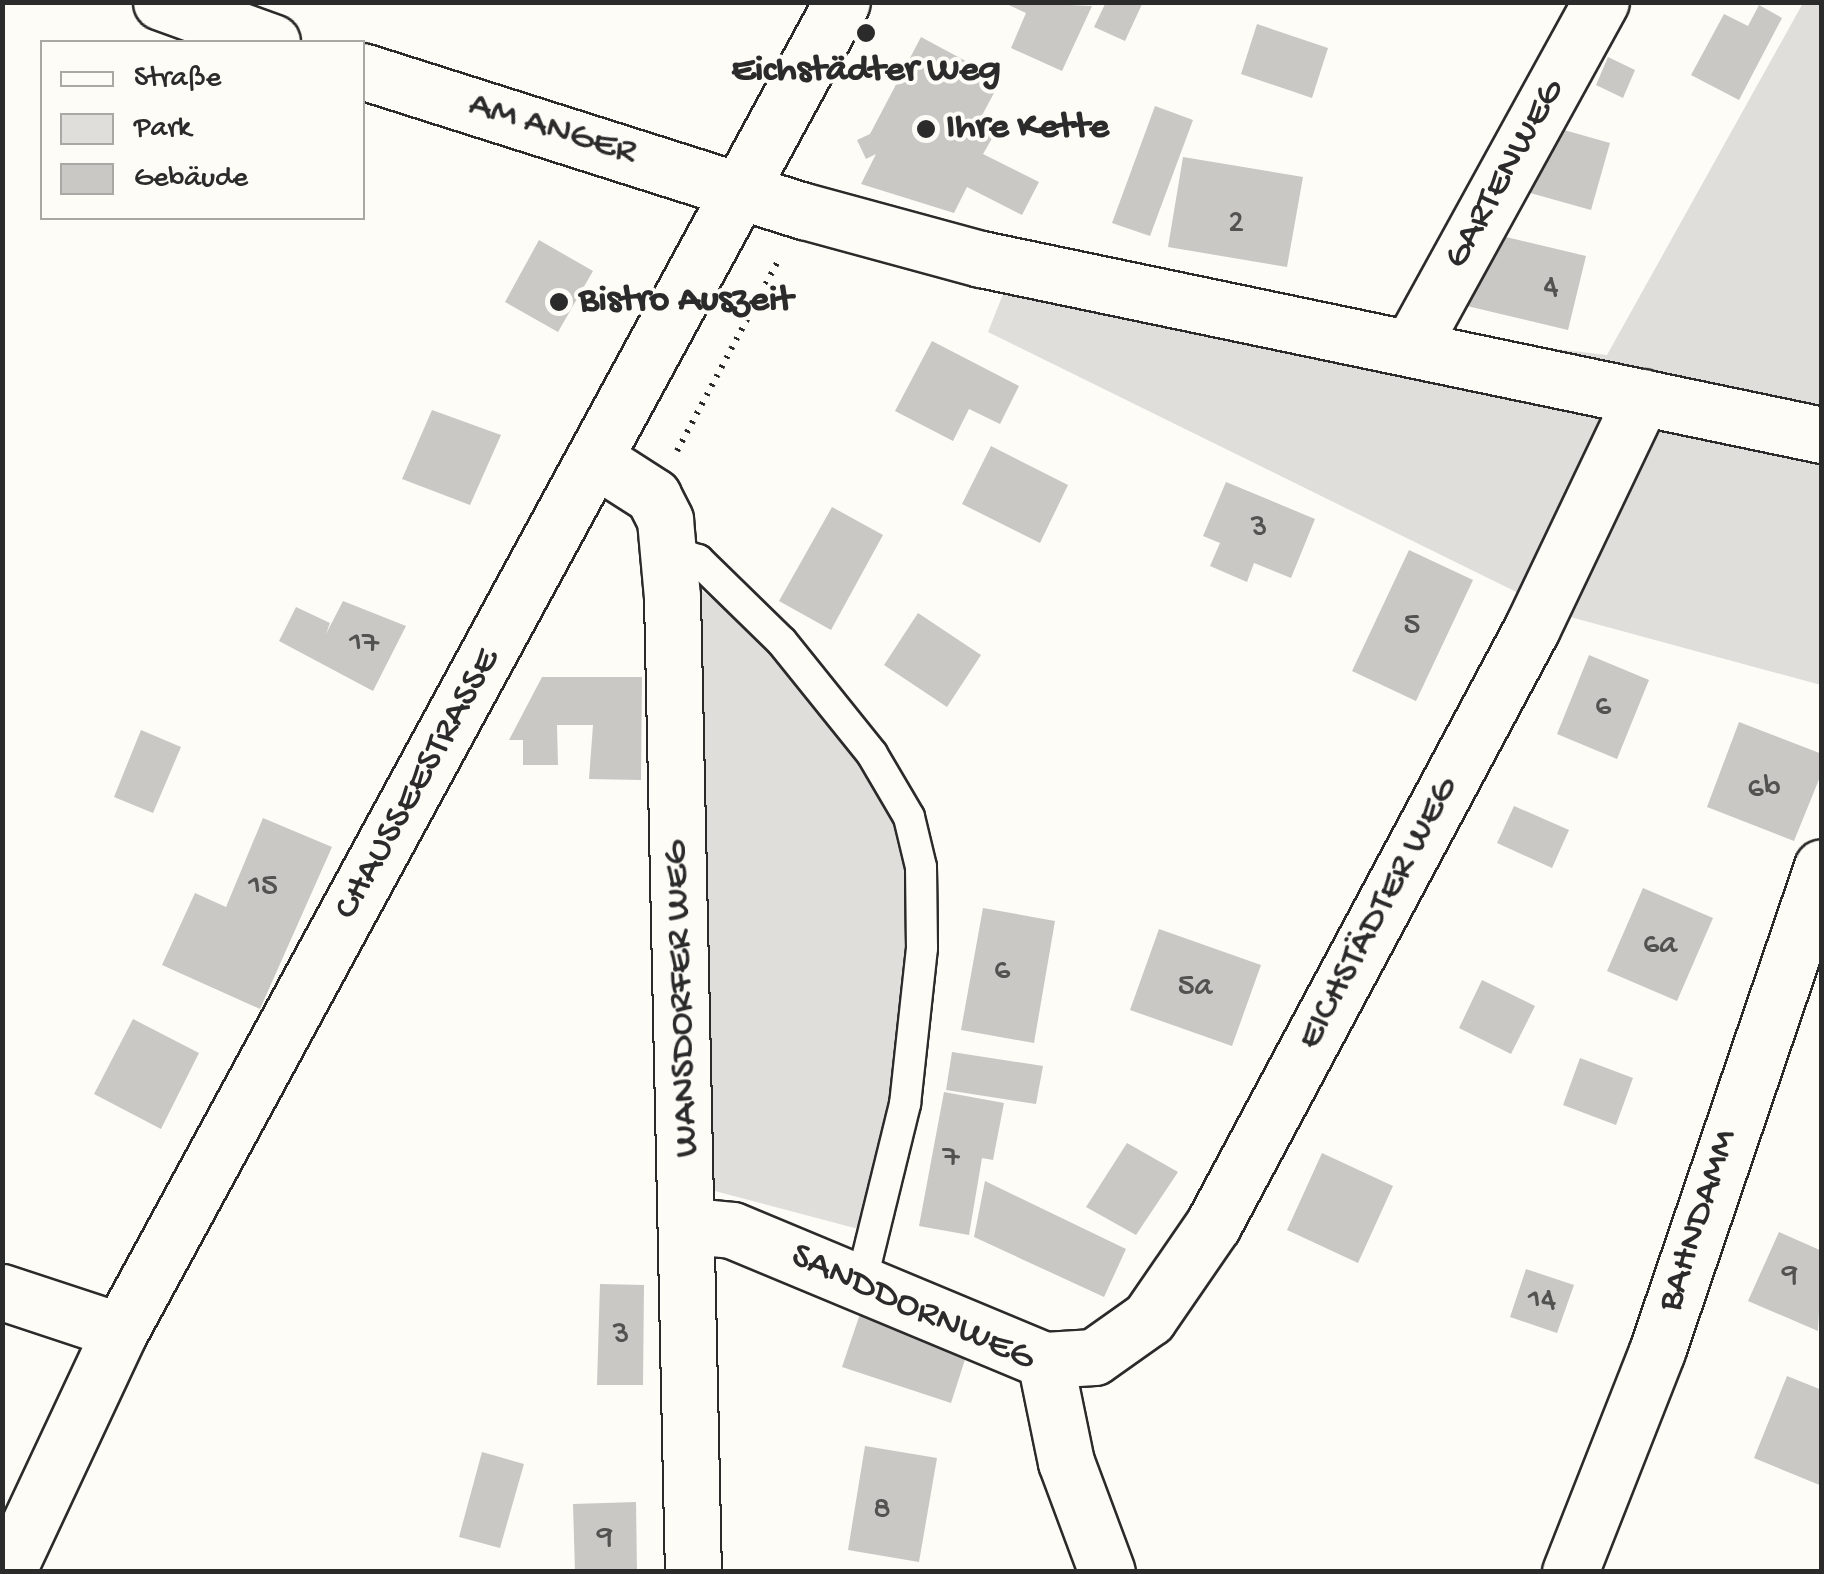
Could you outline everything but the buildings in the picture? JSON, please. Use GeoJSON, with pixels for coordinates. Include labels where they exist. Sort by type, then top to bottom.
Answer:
{"type":"FeatureCollection","features":[{"type":"Feature","properties":{"kind":"street"},"geometry":{"type":"LineString","coordinates":[[161,2],[266,40]]}},
{"type":"Feature","properties":{"kind":"street","name":"CHAUSSEESTRASSE"},"geometry":{"type":"LineString","coordinates":[[7,1572],[120,1332],[597,460],[842,2]]}},
{"type":"Feature","properties":{"kind":"street","name":"GARTENWEG"},"geometry":{"type":"LineString","coordinates":[[1411,347],[1601,2]]}},
{"type":"Feature","properties":{"kind":"street","name":"AM ANGER"},"geometry":{"type":"LineString","coordinates":[[365,72],[742,190]]}},
{"type":"Feature","properties":{"kind":"street"},"geometry":{"type":"LineString","coordinates":[[742,190],[982,260],[1822,435]]}},
{"type":"Feature","properties":{"kind":"street","name":"EICHSTÄDTER WEG"},"geometry":{"type":"LineString","coordinates":[[1045,1360],[1094,1357],[1149,1318],[1212,1225],[1532,628],[1642,396]]}},
{"type":"Feature","properties":{"kind":"street"},"geometry":{"type":"LineString","coordinates":[[597,460],[653,496]]}},
{"type":"Feature","properties":{"kind":"street","name":"WANSDORFER WEG"},"geometry":{"type":"LineString","coordinates":[[653,496],[665,520],[667,550],[690,1226],[693,1572]]}},
{"type":"Feature","properties":{"kind":"street","name":"BAHNDAMM"},"geometry":{"type":"LineString","coordinates":[[1570,1572],[1657,1352],[1822,867]]}},
{"type":"Feature","properties":{"kind":"street","name":"SANDDORNWEG"},"geometry":{"type":"LineString","coordinates":[[690,1226],[732,1230],[1045,1360],[1066,1462],[1108,1572]]}},
{"type":"Feature","properties":{"kind":"street"},"geometry":{"type":"LineString","coordinates":[[2,1292],[120,1332]]}},
{"type":"Feature","properties":{"kind":"lane"},"geometry":{"type":"LineString","coordinates":[[667,550],[698,560],[782,642],[872,754],[909,816],[921,867],[922,948],[905,1104],[862,1283]]}},
{"type":"Feature","properties":{"kind":"path"},"geometry":{"type":"LineString","coordinates":[[653,496],[787,243]]}},
{"type":"Feature","properties":{"kind":"green space"},"geometry":{"type":"Polygon","coordinates":[[[1803,3],[1821,3],[1821,685],[1563,615],[988,332],[1007,284],[1607,355],[1803,3]]]}},
{"type":"Feature","properties":{"kind":"green space"},"geometry":{"type":"Polygon","coordinates":[[[688,579],[764,642],[899,814],[910,920],[894,1096],[866,1231],[711,1190],[688,579]]]}},
{"type":"Feature","properties":{"kind":"place","name":"Eichstädter Weg"},"geometry":{"type":"Point","coordinates":[866,33]}},
{"type":"Feature","properties":{"kind":"place","name":"Ihre Kette"},"geometry":{"type":"Point","coordinates":[926,129]}},
{"type":"Feature","properties":{"kind":"place","name":"Bistro Auszeit"},"geometry":{"type":"Point","coordinates":[559,302]}}]}
